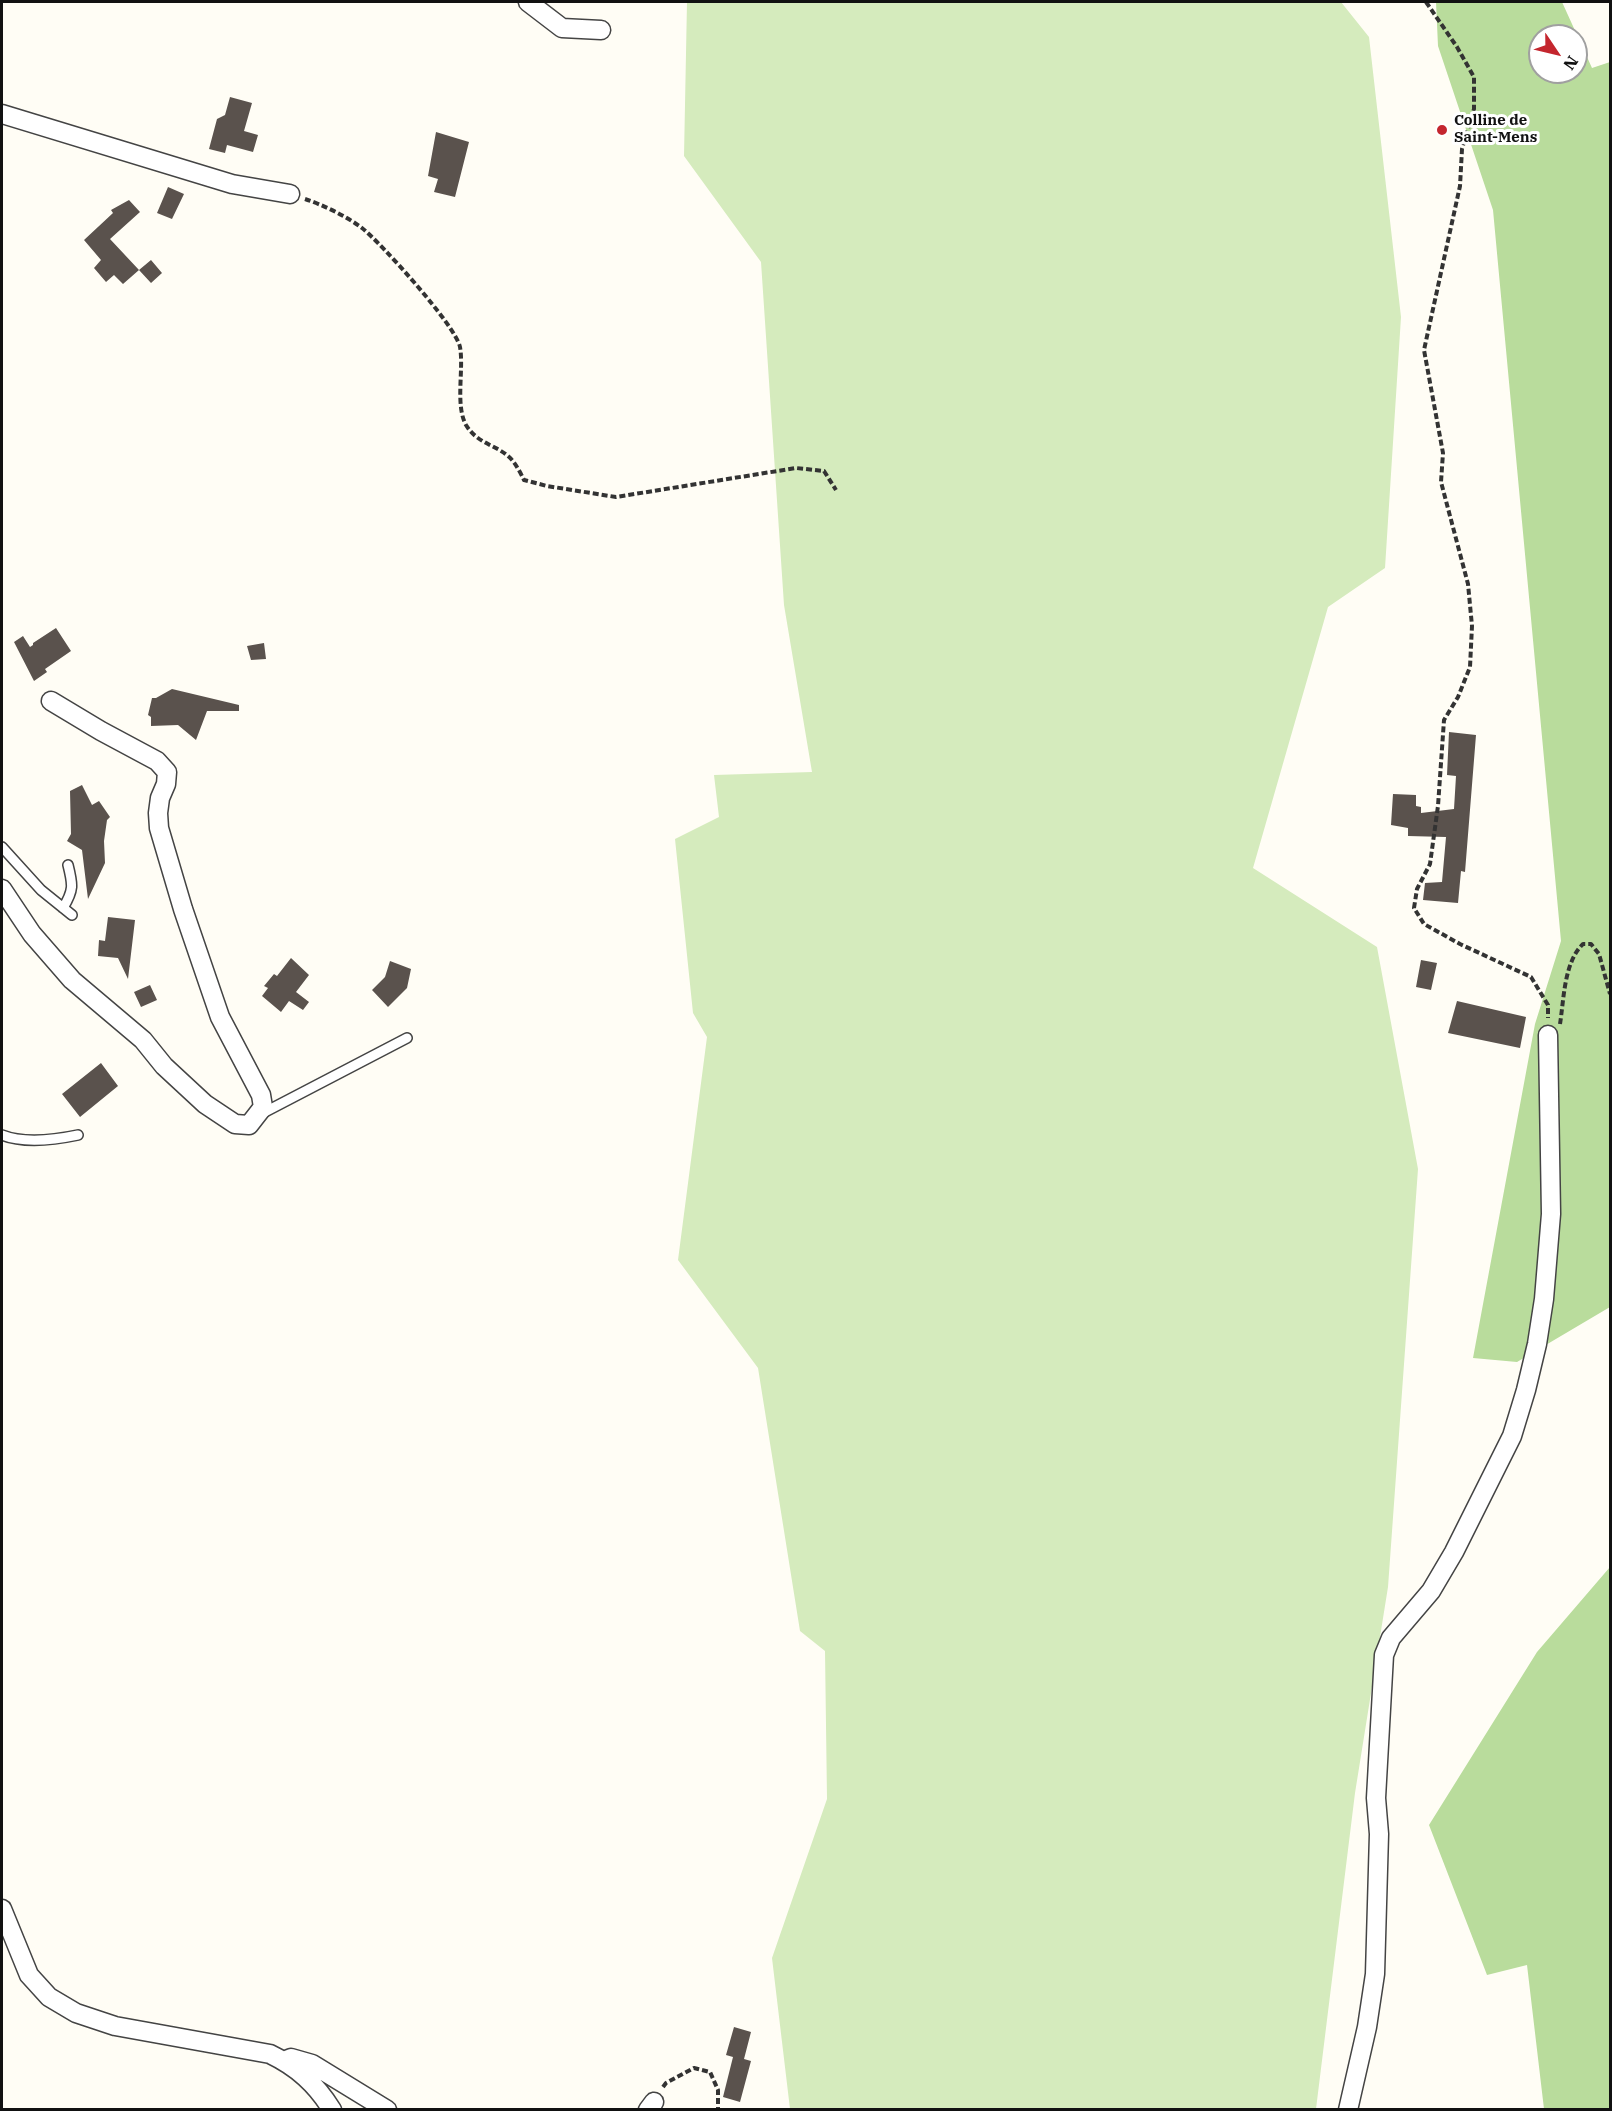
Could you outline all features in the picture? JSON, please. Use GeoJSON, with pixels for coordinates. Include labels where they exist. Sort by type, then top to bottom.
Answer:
{"type":"FeatureCollection","features":[{"type":"Feature","properties":{"kind":"street"},"geometry":{"type":"LineString","coordinates":[[528,2],[538,12],[562,28],[601,30]]}},
{"type":"Feature","properties":{"kind":"street"},"geometry":{"type":"LineString","coordinates":[[2,114],[232,184],[290,194]]}},
{"type":"Feature","properties":{"kind":"street"},"geometry":{"type":"LineString","coordinates":[[2,889],[32,934],[72,980],[143,1040],[164,1066],[197,1096],[235,1124],[249,1125],[263,1107],[261,1095],[220,1017],[183,909],[159,828],[159,806],[167,772],[157,761],[51,700]]}},
{"type":"Feature","properties":{"kind":"street"},"geometry":{"type":"LineString","coordinates":[[1348,2109],[1367,2026],[1375,1974],[1379,1834],[1376,1798],[1384,1655],[1391,1638],[1431,1591],[1454,1552],[1512,1436],[1526,1390],[1537,1344],[1544,1299],[1551,1214],[1548,1043]]}},
{"type":"Feature","properties":{"kind":"street"},"geometry":{"type":"LineString","coordinates":[[2,1909],[29,1975],[49,1997],[76,2013],[115,2026],[270,2054],[308,2078],[332,2109]]}},
{"type":"Feature","properties":{"kind":"street"},"geometry":{"type":"LineString","coordinates":[[284,2061],[291,2058],[312,2064],[387,2109]]}},
{"type":"Feature","properties":{"kind":"lane"},"geometry":{"type":"LineString","coordinates":[[2,847],[41,891],[72,915]]}},
{"type":"Feature","properties":{"kind":"lane"},"geometry":{"type":"LineString","coordinates":[[63,908],[73,885],[68,866]]}},
{"type":"Feature","properties":{"kind":"lane"},"geometry":{"type":"LineString","coordinates":[[258,1115],[407,1038]]}},
{"type":"Feature","properties":{"kind":"lane"},"geometry":{"type":"LineString","coordinates":[[2,1135],[15,1140],[60,1139],[78,1135]]}},
{"type":"Feature","properties":{"kind":"path"},"geometry":{"type":"LineString","coordinates":[[1426,2],[1457,47],[1474,77],[1474,109],[1462,149],[1460,186],[1424,350],[1443,453],[1441,482],[1467,584],[1472,626],[1470,667],[1458,697],[1444,720],[1438,806],[1430,864],[1417,889],[1414,908],[1424,924],[1460,944],[1531,977],[1548,1005],[1548,1043],[1554,1047],[1559,1032],[1569,970],[1575,951],[1583,944],[1591,944],[1599,954],[1611,994]]}},
{"type":"Feature","properties":{"kind":"path"},"geometry":{"type":"LineString","coordinates":[[290,194],[316,203],[361,227],[390,254],[447,322],[460,345],[460,385],[464,422],[473,436],[512,459],[524,480],[616,497],[796,468],[824,471],[836,490]]}},
{"type":"Feature","properties":{"kind":"path"},"geometry":{"type":"LineString","coordinates":[[651,2105],[666,2083],[694,2068],[710,2072],[718,2090],[717,2109]]}},
{"type":"Feature","properties":{"kind":"green space"},"geometry":{"type":"Polygon","coordinates":[[[687,2],[1341,2],[1369,37],[1401,317],[1385,568],[1328,607],[1253,868],[1377,947],[1418,1169],[1388,1587],[1355,1793],[1316,2109],[790,2109],[772,1958],[827,1799],[825,1651],[800,1631],[758,1368],[678,1260],[707,1037],[693,1013],[675,839],[719,817],[714,775],[812,772],[784,605],[761,262],[684,156],[687,2]]]}},
{"type":"Feature","properties":{"kind":"green space"},"geometry":{"type":"Polygon","coordinates":[[[1436,2],[1562,2],[1572,24],[1528,24],[1528,84],[1588,84],[1588,59],[1592,68],[1610,62],[1610,1307],[1517,1362],[1473,1358],[1535,1024],[1561,941],[1493,210],[1438,46],[1436,2]]]}},
{"type":"Feature","properties":{"kind":"green space"},"geometry":{"type":"Polygon","coordinates":[[[1610,1567],[1610,2109],[1544,2109],[1527,1965],[1487,1975],[1429,1825],[1537,1652],[1610,1567]]]}},
{"type":"Feature","properties":{"kind":"building"},"geometry":{"type":"Polygon","coordinates":[[[230,97],[252,103],[244,131],[258,135],[253,152],[227,145],[225,153],[209,149],[217,119],[225,115],[230,97]]]}},
{"type":"Feature","properties":{"kind":"building"},"geometry":{"type":"Polygon","coordinates":[[[436,132],[469,142],[455,197],[434,192],[438,179],[428,176],[436,132]]]}},
{"type":"Feature","properties":{"kind":"building"},"geometry":{"type":"Polygon","coordinates":[[[168,187],[184,194],[172,219],[157,213],[168,187]]]}},
{"type":"Feature","properties":{"kind":"building"},"geometry":{"type":"Polygon","coordinates":[[[129,200],[140,212],[110,239],[139,270],[123,284],[114,275],[106,282],[94,268],[101,260],[84,240],[113,213],[111,210],[129,200]]]}},
{"type":"Feature","properties":{"kind":"building"},"geometry":{"type":"Polygon","coordinates":[[[151,260],[162,273],[151,283],[139,270],[151,260]]]}},
{"type":"Feature","properties":{"kind":"building"},"geometry":{"type":"Polygon","coordinates":[[[56,628],[71,651],[45,669],[47,672],[34,681],[14,642],[23,636],[30,647],[56,628]]]}},
{"type":"Feature","properties":{"kind":"building"},"geometry":{"type":"Polygon","coordinates":[[[264,643],[266,659],[251,660],[247,646],[264,643]]]}},
{"type":"Feature","properties":{"kind":"building"},"geometry":{"type":"Polygon","coordinates":[[[172,689],[239,705],[239,711],[207,711],[196,740],[178,725],[151,726],[151,717],[148,715],[152,698],[172,689]]]}},
{"type":"Feature","properties":{"kind":"building"},"geometry":{"type":"Polygon","coordinates":[[[1449,732],[1476,735],[1465,872],[1461,871],[1458,903],[1423,900],[1425,883],[1442,882],[1446,837],[1408,836],[1408,828],[1391,825],[1393,794],[1416,795],[1416,806],[1421,807],[1421,813],[1454,809],[1456,776],[1447,775],[1449,732]]]}},
{"type":"Feature","properties":{"kind":"building"},"geometry":{"type":"Polygon","coordinates":[[[82,785],[92,805],[99,801],[110,817],[107,820],[104,841],[105,863],[88,899],[82,850],[67,841],[71,834],[70,791],[82,785]]]}},
{"type":"Feature","properties":{"kind":"building"},"geometry":{"type":"Polygon","coordinates":[[[108,917],[135,920],[128,979],[118,958],[98,956],[99,940],[105,941],[108,917]]]}},
{"type":"Feature","properties":{"kind":"building"},"geometry":{"type":"Polygon","coordinates":[[[291,958],[309,975],[296,992],[309,1002],[303,1010],[289,1001],[281,1012],[262,996],[268,988],[264,986],[274,974],[277,976],[291,958]]]}},
{"type":"Feature","properties":{"kind":"building"},"geometry":{"type":"Polygon","coordinates":[[[1421,960],[1437,963],[1431,990],[1416,987],[1421,960]]]}},
{"type":"Feature","properties":{"kind":"building"},"geometry":{"type":"Polygon","coordinates":[[[390,961],[411,969],[407,988],[388,1007],[372,990],[385,977],[390,961]]]}},
{"type":"Feature","properties":{"kind":"building"},"geometry":{"type":"Polygon","coordinates":[[[150,985],[157,1000],[141,1007],[134,992],[150,985]]]}},
{"type":"Feature","properties":{"kind":"building"},"geometry":{"type":"Polygon","coordinates":[[[1457,1001],[1526,1017],[1520,1048],[1448,1033],[1457,1001]]]}},
{"type":"Feature","properties":{"kind":"building"},"geometry":{"type":"Polygon","coordinates":[[[101,1063],[118,1086],[80,1117],[62,1094],[101,1063]]]}},
{"type":"Feature","properties":{"kind":"building"},"geometry":{"type":"Polygon","coordinates":[[[734,2027],[751,2032],[744,2059],[751,2061],[740,2102],[723,2097],[733,2057],[726,2055],[734,2027]]]}},
{"type":"Feature","properties":{"kind":"place","name":"Colline de Saint-Mens"},"geometry":{"type":"Point","coordinates":[1442,130]}}]}
